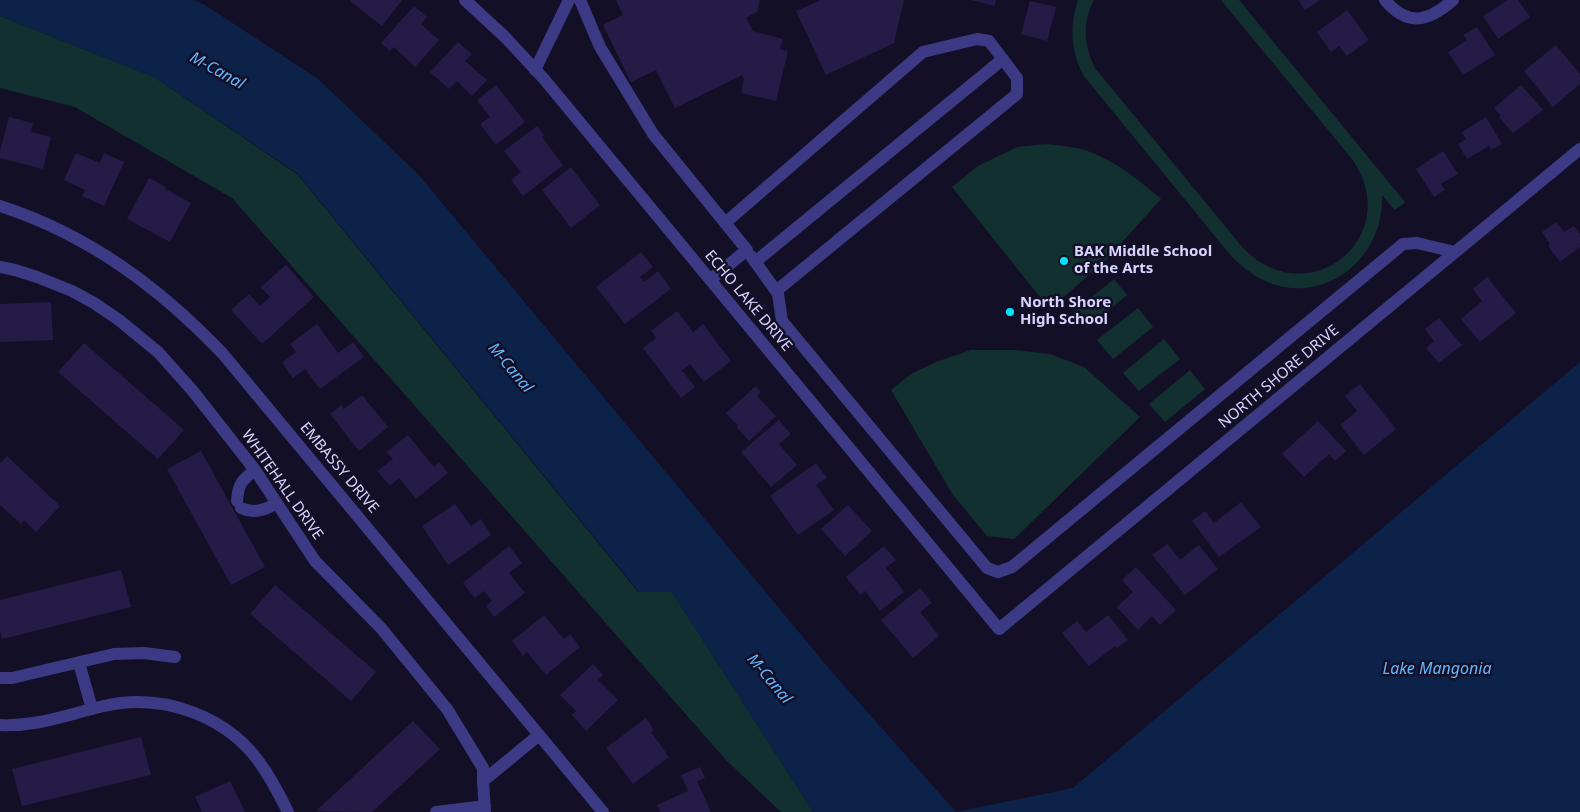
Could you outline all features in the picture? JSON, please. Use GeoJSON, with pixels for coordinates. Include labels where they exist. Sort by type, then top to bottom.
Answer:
{"type":"FeatureCollection","features":[{"type":"Feature","properties":{"kind":"street","name":"ECHO LAKE DRIVE"},"geometry":{"type":"LineString","coordinates":[[465,0],[480,5],[999,629]]}},
{"type":"Feature","properties":{"kind":"street"},"geometry":{"type":"LineString","coordinates":[[535,70],[569,0]]}},
{"type":"Feature","properties":{"kind":"street"},"geometry":{"type":"LineString","coordinates":[[580,0],[600,47],[653,134],[747,250],[778,294],[782,321],[987,568],[998,572],[1012,567],[1403,244],[1418,243],[1455,252]]}},
{"type":"Feature","properties":{"kind":"street"},"geometry":{"type":"LineString","coordinates":[[1385,0],[1398,13],[1408,17],[1419,18],[1430,16],[1440,11],[1453,0]]}},
{"type":"Feature","properties":{"kind":"street"},"geometry":{"type":"LineString","coordinates":[[725,223],[923,52],[977,39],[989,41],[1003,59],[1017,78],[1017,94],[776,291]]}},
{"type":"Feature","properties":{"kind":"street"},"geometry":{"type":"LineString","coordinates":[[756,262],[1003,59]]}},
{"type":"Feature","properties":{"kind":"street","name":"NORTH SHORE DRIVE"},"geometry":{"type":"LineString","coordinates":[[999,629],[1580,149]]}},
{"type":"Feature","properties":{"kind":"street","name":"EMBASSY DRIVE"},"geometry":{"type":"LineString","coordinates":[[0,206],[52,227],[91,247],[141,279],[194,323],[223,354],[603,812]]}},
{"type":"Feature","properties":{"kind":"street"},"geometry":{"type":"LineString","coordinates":[[710,280],[747,250]]}},
{"type":"Feature","properties":{"kind":"street","name":"WHITEHALL DRIVE"},"geometry":{"type":"LineString","coordinates":[[0,267],[37,277],[72,291],[94,303],[129,327],[158,352],[192,390],[255,470],[315,562],[381,628],[447,709],[482,768],[485,809]]}},
{"type":"Feature","properties":{"kind":"street"},"geometry":{"type":"LineString","coordinates":[[255,470],[240,484],[238,492],[239,505],[249,511],[259,511],[277,502]]}},
{"type":"Feature","properties":{"kind":"street"},"geometry":{"type":"LineString","coordinates":[[0,678],[12,678],[114,654],[144,653],[175,657]]}},
{"type":"Feature","properties":{"kind":"street"},"geometry":{"type":"LineString","coordinates":[[78,663],[92,709]]}},
{"type":"Feature","properties":{"kind":"street"},"geometry":{"type":"LineString","coordinates":[[0,726],[40,722],[129,702],[153,703],[176,707],[210,719],[249,750],[264,768],[288,812]]}},
{"type":"Feature","properties":{"kind":"street"},"geometry":{"type":"LineString","coordinates":[[483,781],[539,735]]}},
{"type":"Feature","properties":{"kind":"street"},"geometry":{"type":"LineString","coordinates":[[441,812],[485,809]]}},
{"type":"Feature","properties":{"kind":"green space"},"geometry":{"type":"Polygon","coordinates":[[[1078,0],[1094,0],[1088,17],[1086,34],[1091,60],[1095,68],[1243,248],[1269,267],[1295,274],[1321,270],[1342,258],[1359,239],[1367,215],[1366,188],[1352,159],[1221,0],[1239,0],[1405,202],[1395,210],[1382,195],[1380,218],[1373,239],[1361,257],[1346,272],[1328,282],[1307,288],[1285,287],[1254,275],[1232,257],[1083,75],[1076,56],[1072,29],[1078,0]]]}},
{"type":"Feature","properties":{"kind":"green space"},"geometry":{"type":"Polygon","coordinates":[[[0,16],[154,77],[298,175],[638,592],[672,592],[813,812],[781,812],[726,760],[232,198],[75,107],[0,88],[0,16]]]}},
{"type":"Feature","properties":{"kind":"green space"},"geometry":{"type":"Polygon","coordinates":[[[1045,144],[1076,148],[1100,156],[1132,175],[1161,199],[1107,259],[1057,303],[1043,301],[952,187],[978,166],[1017,147],[1045,144]]]}},
{"type":"Feature","properties":{"kind":"green space"},"geometry":{"type":"Polygon","coordinates":[[[1114,279],[1127,295],[1087,328],[1073,312],[1114,279]]]}},
{"type":"Feature","properties":{"kind":"green space"},"geometry":{"type":"Polygon","coordinates":[[[1138,308],[1153,327],[1113,359],[1097,340],[1138,308]]]}},
{"type":"Feature","properties":{"kind":"green space"},"geometry":{"type":"Polygon","coordinates":[[[1164,339],[1180,359],[1139,391],[1123,373],[1164,339]]]}},
{"type":"Feature","properties":{"kind":"green space"},"geometry":{"type":"Polygon","coordinates":[[[971,350],[1015,350],[1050,354],[1084,367],[1140,417],[1014,539],[987,536],[953,495],[891,390],[911,374],[936,362],[971,350]]]}},
{"type":"Feature","properties":{"kind":"green space"},"geometry":{"type":"Polygon","coordinates":[[[1190,370],[1205,389],[1165,422],[1149,404],[1190,370]]]}},
{"type":"Feature","properties":{"kind":"water","name":"M-Canal"},"geometry":{"type":"Polygon","coordinates":[[[0,0],[194,0],[205,5],[318,79],[418,174],[832,672],[956,812],[813,812],[672,592],[639,592],[298,174],[154,77],[0,16],[0,0]]]}},
{"type":"Feature","properties":{"kind":"water","name":"Lake Mangonia"},"geometry":{"type":"Polygon","coordinates":[[[1580,362],[1580,812],[956,812],[1073,788],[1580,362]]]}},
{"type":"Feature","properties":{"kind":"building"},"geometry":{"type":"Polygon","coordinates":[[[351,0],[402,0],[382,26],[351,0]]]}},
{"type":"Feature","properties":{"kind":"building"},"geometry":{"type":"Polygon","coordinates":[[[616,0],[760,0],[757,12],[746,18],[753,31],[783,39],[780,49],[788,51],[776,101],[741,93],[744,79],[742,75],[675,108],[656,70],[631,82],[603,25],[623,15],[616,0]]]}},
{"type":"Feature","properties":{"kind":"building"},"geometry":{"type":"Polygon","coordinates":[[[821,0],[904,0],[894,43],[826,75],[796,11],[821,0]]]}},
{"type":"Feature","properties":{"kind":"building"},"geometry":{"type":"Polygon","coordinates":[[[971,0],[996,0],[995,6],[971,0]]]}},
{"type":"Feature","properties":{"kind":"building"},"geometry":{"type":"Polygon","coordinates":[[[1298,0],[1320,0],[1305,10],[1298,0]]]}},
{"type":"Feature","properties":{"kind":"building"},"geometry":{"type":"Polygon","coordinates":[[[1508,0],[1518,0],[1530,17],[1498,39],[1483,16],[1508,0]]]}},
{"type":"Feature","properties":{"kind":"building"},"geometry":{"type":"Polygon","coordinates":[[[1030,1],[1056,7],[1047,41],[1021,34],[1030,1]]]}},
{"type":"Feature","properties":{"kind":"building"},"geometry":{"type":"Polygon","coordinates":[[[414,6],[427,17],[421,24],[439,40],[415,67],[394,47],[390,51],[381,43],[414,6]]]}},
{"type":"Feature","properties":{"kind":"building"},"geometry":{"type":"Polygon","coordinates":[[[1347,10],[1369,40],[1347,56],[1339,46],[1331,52],[1317,32],[1347,10]]]}},
{"type":"Feature","properties":{"kind":"building"},"geometry":{"type":"Polygon","coordinates":[[[1477,27],[1495,55],[1463,75],[1448,52],[1467,40],[1463,35],[1477,27]]]}},
{"type":"Feature","properties":{"kind":"building"},"geometry":{"type":"Polygon","coordinates":[[[458,42],[472,54],[465,61],[487,80],[472,96],[457,81],[449,89],[430,72],[458,42]]]}},
{"type":"Feature","properties":{"kind":"building"},"geometry":{"type":"Polygon","coordinates":[[[1556,45],[1580,74],[1580,84],[1553,107],[1524,71],[1556,45]]]}},
{"type":"Feature","properties":{"kind":"building"},"geometry":{"type":"Polygon","coordinates":[[[496,85],[525,122],[496,145],[480,124],[490,117],[477,100],[496,85]]]}},
{"type":"Feature","properties":{"kind":"building"},"geometry":{"type":"Polygon","coordinates":[[[1521,85],[1543,110],[1513,133],[1494,108],[1521,85]]]}},
{"type":"Feature","properties":{"kind":"building"},"geometry":{"type":"Polygon","coordinates":[[[9,117],[33,123],[31,132],[51,137],[43,169],[0,158],[0,151],[9,117]]]}},
{"type":"Feature","properties":{"kind":"building"},"geometry":{"type":"Polygon","coordinates":[[[1486,117],[1502,144],[1491,150],[1489,146],[1467,159],[1458,144],[1466,139],[1462,132],[1486,117]]]}},
{"type":"Feature","properties":{"kind":"building"},"geometry":{"type":"Polygon","coordinates":[[[537,126],[544,135],[542,137],[563,165],[523,196],[511,180],[521,172],[504,151],[537,126]]]}},
{"type":"Feature","properties":{"kind":"building"},"geometry":{"type":"Polygon","coordinates":[[[1443,151],[1458,174],[1441,184],[1445,190],[1434,197],[1416,169],[1443,151]]]}},
{"type":"Feature","properties":{"kind":"building"},"geometry":{"type":"Polygon","coordinates":[[[76,153],[100,163],[104,153],[124,162],[104,206],[82,196],[85,190],[64,180],[76,153]]]}},
{"type":"Feature","properties":{"kind":"building"},"geometry":{"type":"Polygon","coordinates":[[[571,167],[600,205],[571,228],[542,190],[571,167]]]}},
{"type":"Feature","properties":{"kind":"building"},"geometry":{"type":"Polygon","coordinates":[[[149,178],[191,203],[170,242],[127,219],[149,178]]]}},
{"type":"Feature","properties":{"kind":"building"},"geometry":{"type":"Polygon","coordinates":[[[1556,222],[1564,232],[1574,226],[1580,234],[1580,247],[1560,262],[1548,246],[1550,244],[1542,232],[1556,222]]]}},
{"type":"Feature","properties":{"kind":"building"},"geometry":{"type":"Polygon","coordinates":[[[641,252],[653,267],[640,277],[644,282],[658,271],[671,289],[625,324],[596,287],[641,252]]]}},
{"type":"Feature","properties":{"kind":"building"},"geometry":{"type":"Polygon","coordinates":[[[286,265],[314,297],[262,344],[231,310],[249,294],[260,306],[270,297],[261,287],[286,265]]]}},
{"type":"Feature","properties":{"kind":"building"},"geometry":{"type":"Polygon","coordinates":[[[1487,277],[1516,313],[1480,342],[1461,319],[1482,301],[1473,289],[1487,277]]]}},
{"type":"Feature","properties":{"kind":"building"},"geometry":{"type":"Polygon","coordinates":[[[51,302],[53,340],[0,342],[0,304],[51,302]]]}},
{"type":"Feature","properties":{"kind":"building"},"geometry":{"type":"Polygon","coordinates":[[[677,311],[693,332],[703,324],[731,361],[704,382],[690,364],[682,370],[695,387],[681,398],[643,348],[656,338],[651,331],[677,311]]]}},
{"type":"Feature","properties":{"kind":"building"},"geometry":{"type":"Polygon","coordinates":[[[1439,318],[1462,345],[1439,363],[1426,348],[1434,341],[1425,329],[1439,318]]]}},
{"type":"Feature","properties":{"kind":"building"},"geometry":{"type":"Polygon","coordinates":[[[317,324],[338,353],[353,342],[364,357],[320,389],[305,369],[293,378],[282,363],[296,352],[290,344],[317,324]]]}},
{"type":"Feature","properties":{"kind":"building"},"geometry":{"type":"Polygon","coordinates":[[[84,343],[184,430],[158,459],[58,372],[84,343]]]}},
{"type":"Feature","properties":{"kind":"building"},"geometry":{"type":"Polygon","coordinates":[[[1360,384],[1396,429],[1364,455],[1340,425],[1357,411],[1345,396],[1360,384]]]}},
{"type":"Feature","properties":{"kind":"building"},"geometry":{"type":"Polygon","coordinates":[[[756,386],[761,392],[757,396],[776,416],[749,441],[726,413],[756,386]]]}},
{"type":"Feature","properties":{"kind":"building"},"geometry":{"type":"Polygon","coordinates":[[[362,395],[388,427],[359,451],[330,414],[341,405],[344,409],[362,395]]]}},
{"type":"Feature","properties":{"kind":"building"},"geometry":{"type":"Polygon","coordinates":[[[779,420],[791,434],[779,444],[797,465],[771,487],[741,452],[779,420]]]}},
{"type":"Feature","properties":{"kind":"building"},"geometry":{"type":"Polygon","coordinates":[[[1318,421],[1346,451],[1335,461],[1329,454],[1304,477],[1282,454],[1318,421]]]}},
{"type":"Feature","properties":{"kind":"building"},"geometry":{"type":"Polygon","coordinates":[[[408,435],[434,467],[439,462],[448,473],[416,499],[399,478],[390,486],[377,471],[393,459],[386,452],[408,435]]]}},
{"type":"Feature","properties":{"kind":"building"},"geometry":{"type":"Polygon","coordinates":[[[201,451],[265,567],[231,585],[167,469],[201,451]]]}},
{"type":"Feature","properties":{"kind":"building"},"geometry":{"type":"Polygon","coordinates":[[[7,456],[60,506],[36,532],[24,520],[21,524],[0,505],[0,464],[7,456]]]}},
{"type":"Feature","properties":{"kind":"building"},"geometry":{"type":"Polygon","coordinates":[[[816,463],[827,478],[816,485],[834,510],[798,535],[770,496],[816,463]]]}},
{"type":"Feature","properties":{"kind":"building"},"geometry":{"type":"Polygon","coordinates":[[[1241,502],[1261,527],[1219,557],[1192,521],[1205,511],[1214,523],[1241,502]]]}},
{"type":"Feature","properties":{"kind":"building"},"geometry":{"type":"Polygon","coordinates":[[[455,504],[471,526],[481,519],[491,535],[448,565],[422,526],[455,504]]]}},
{"type":"Feature","properties":{"kind":"building"},"geometry":{"type":"Polygon","coordinates":[[[848,505],[872,531],[845,556],[821,529],[848,505]]]}},
{"type":"Feature","properties":{"kind":"building"},"geometry":{"type":"Polygon","coordinates":[[[1167,544],[1180,560],[1199,545],[1218,569],[1185,595],[1152,555],[1167,544]]]}},
{"type":"Feature","properties":{"kind":"building"},"geometry":{"type":"Polygon","coordinates":[[[509,546],[522,563],[509,573],[525,593],[494,617],[486,606],[492,601],[484,591],[475,598],[463,583],[509,546]]]}},
{"type":"Feature","properties":{"kind":"building"},"geometry":{"type":"Polygon","coordinates":[[[884,546],[896,560],[886,568],[904,592],[880,611],[865,591],[860,595],[846,577],[884,546]]]}},
{"type":"Feature","properties":{"kind":"building"},"geometry":{"type":"Polygon","coordinates":[[[1136,567],[1176,610],[1160,625],[1152,616],[1138,630],[1117,607],[1133,592],[1122,580],[1136,567]]]}},
{"type":"Feature","properties":{"kind":"building"},"geometry":{"type":"Polygon","coordinates":[[[121,570],[131,607],[2,639],[0,630],[0,600],[121,570]]]}},
{"type":"Feature","properties":{"kind":"building"},"geometry":{"type":"Polygon","coordinates":[[[275,585],[376,672],[351,701],[250,614],[275,585]]]}},
{"type":"Feature","properties":{"kind":"building"},"geometry":{"type":"Polygon","coordinates":[[[920,588],[932,603],[920,612],[939,636],[913,658],[881,620],[920,588]]]}},
{"type":"Feature","properties":{"kind":"building"},"geometry":{"type":"Polygon","coordinates":[[[544,615],[564,639],[570,634],[580,647],[546,675],[527,652],[523,656],[512,641],[544,615]]]}},
{"type":"Feature","properties":{"kind":"building"},"geometry":{"type":"Polygon","coordinates":[[[1108,615],[1128,640],[1117,648],[1115,646],[1089,666],[1062,633],[1077,621],[1086,632],[1108,615]]]}},
{"type":"Feature","properties":{"kind":"building"},"geometry":{"type":"Polygon","coordinates":[[[593,664],[603,675],[598,680],[618,700],[586,731],[572,715],[576,711],[560,695],[593,664]]]}},
{"type":"Feature","properties":{"kind":"building"},"geometry":{"type":"Polygon","coordinates":[[[646,718],[654,730],[651,732],[669,757],[633,784],[606,748],[646,718]]]}},
{"type":"Feature","properties":{"kind":"building"},"geometry":{"type":"Polygon","coordinates":[[[413,721],[440,749],[372,812],[316,811],[413,721]]]}},
{"type":"Feature","properties":{"kind":"building"},"geometry":{"type":"Polygon","coordinates":[[[141,737],[151,775],[22,806],[12,769],[141,737]]]}},
{"type":"Feature","properties":{"kind":"building"},"geometry":{"type":"Polygon","coordinates":[[[700,767],[705,778],[697,781],[711,812],[661,812],[657,805],[688,791],[681,775],[700,767]]]}},
{"type":"Feature","properties":{"kind":"building"},"geometry":{"type":"Polygon","coordinates":[[[230,781],[245,812],[202,812],[195,797],[230,781]]]}},
{"type":"Feature","properties":{"kind":"place","name":"BAK Middle School of the Arts"},"geometry":{"type":"Point","coordinates":[1064,261]}},
{"type":"Feature","properties":{"kind":"place","name":"North Shore High School"},"geometry":{"type":"Point","coordinates":[1010,312]}}]}
